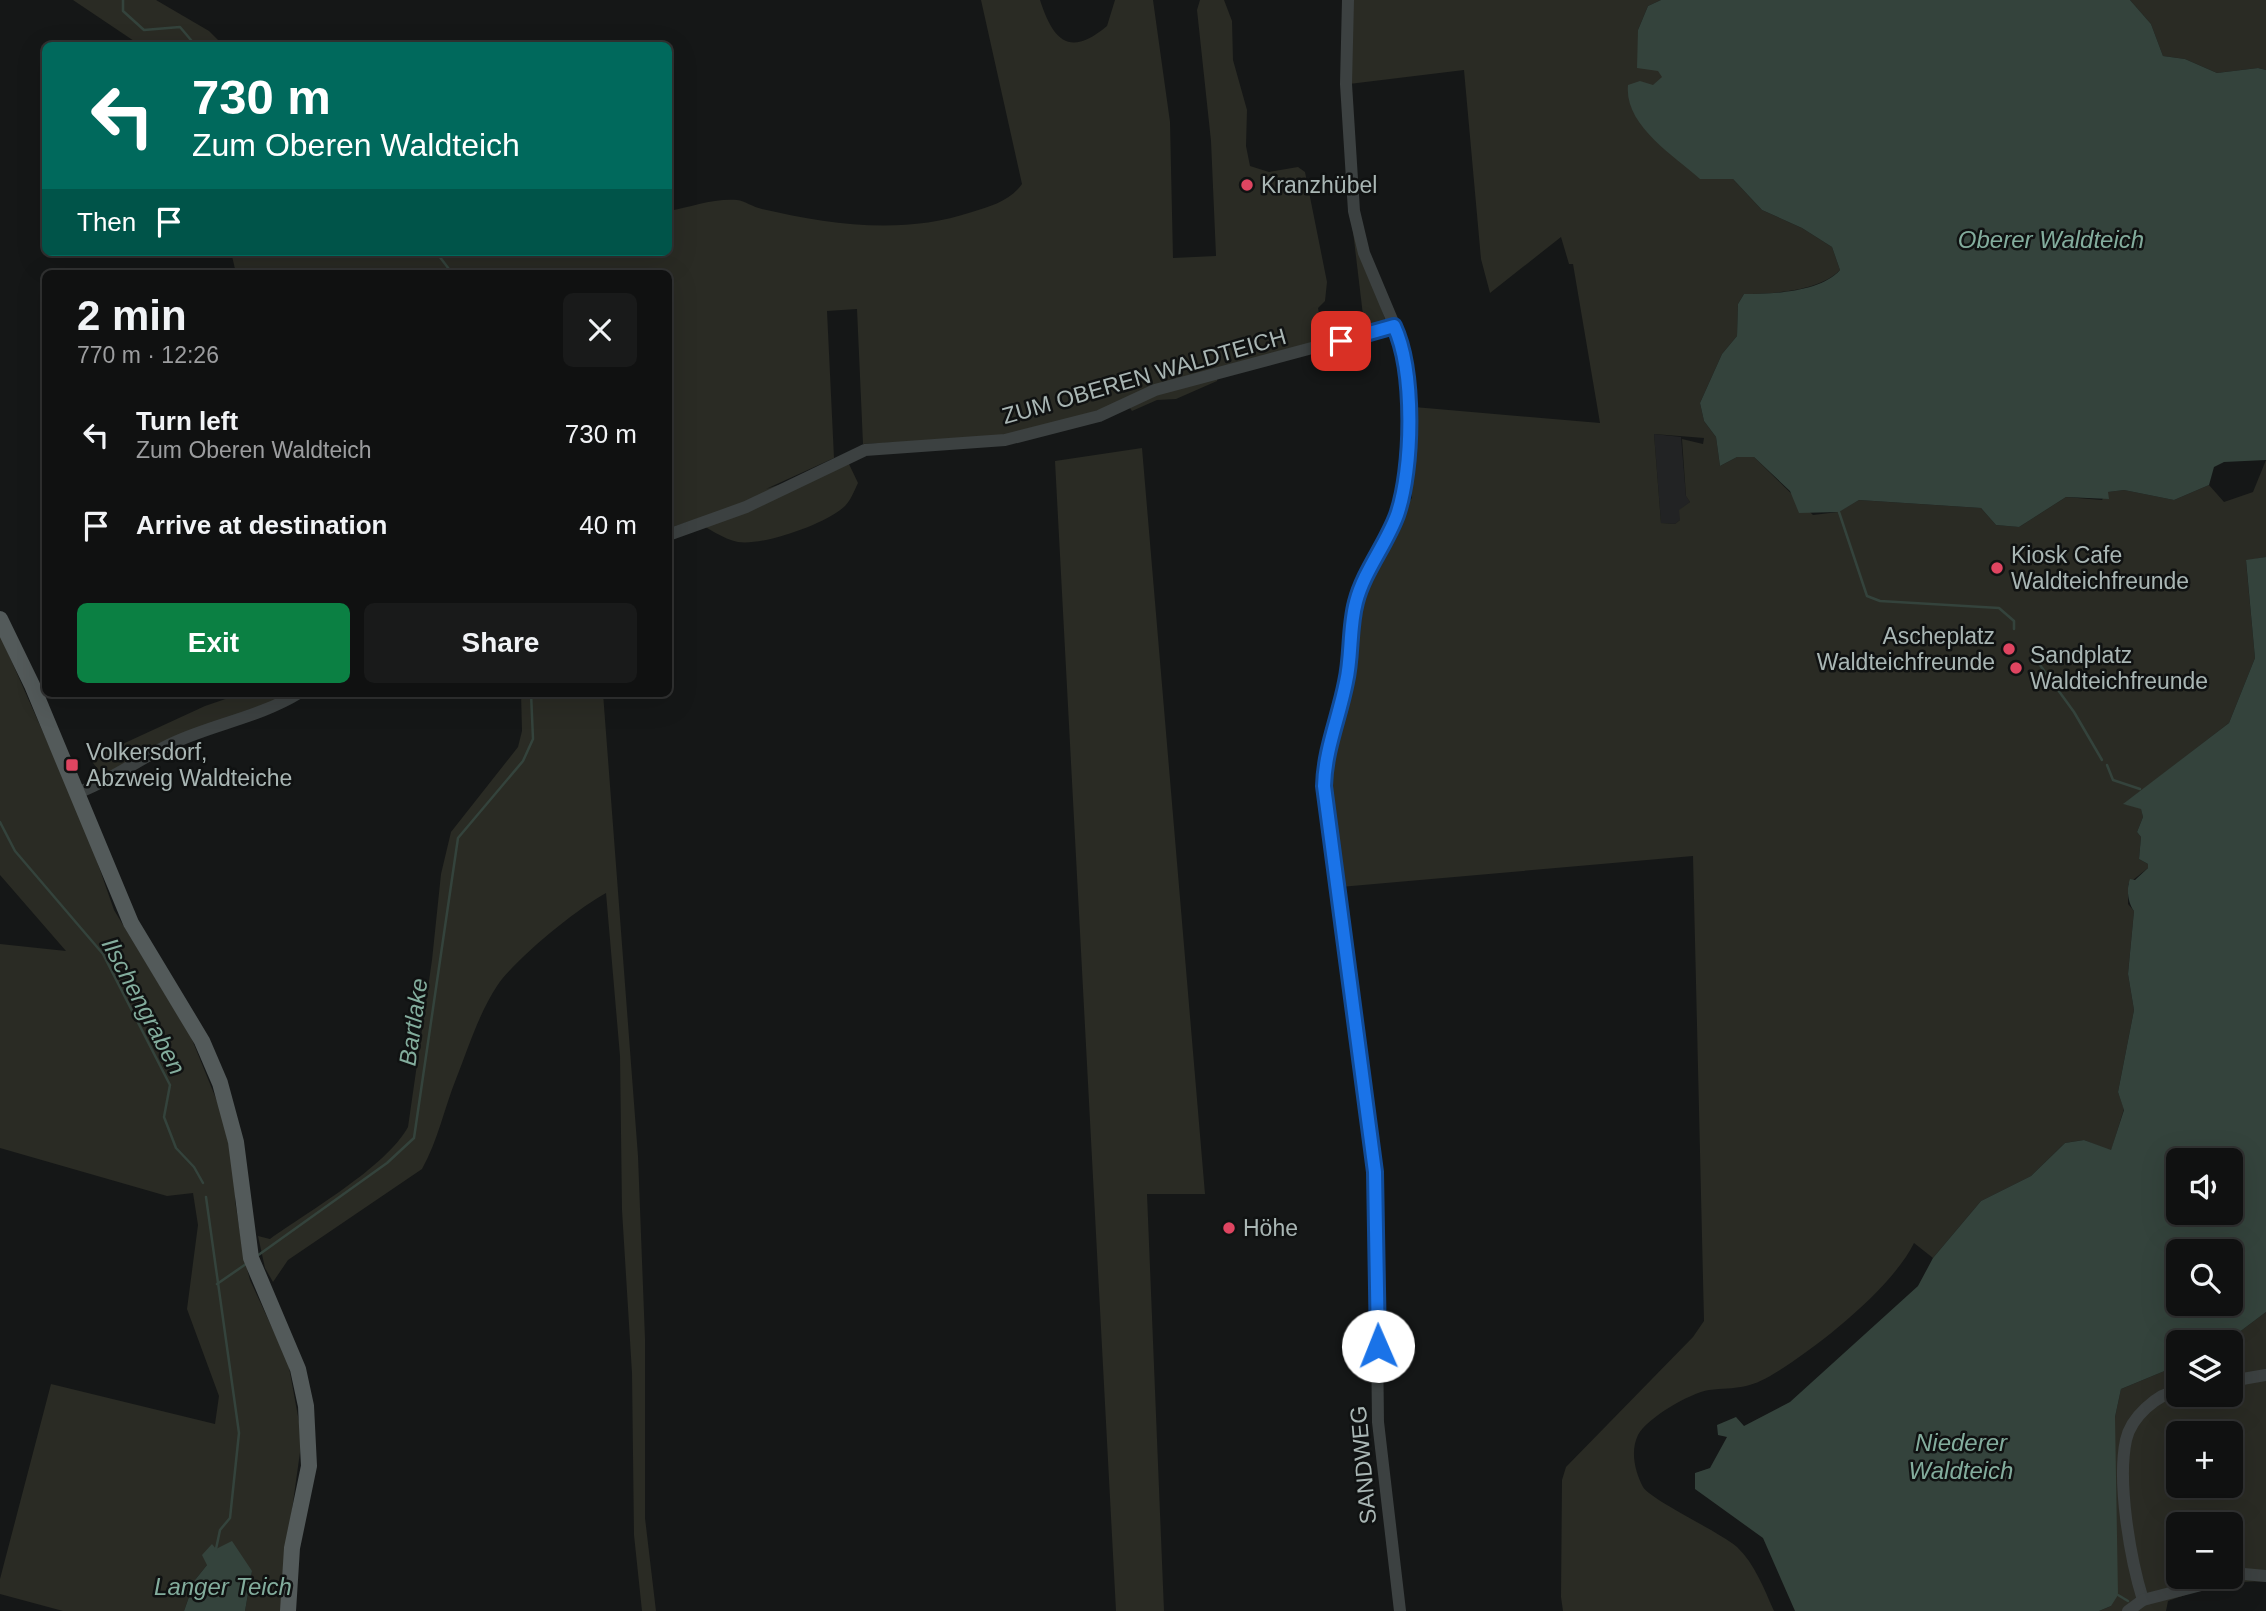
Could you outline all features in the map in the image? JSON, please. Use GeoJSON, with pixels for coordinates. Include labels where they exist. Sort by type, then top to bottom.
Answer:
{"type":"FeatureCollection","features":[{"type":"Feature","properties":{"kind":"main road"},"geometry":{"type":"LineString","coordinates":[[0,619],[131,923],[202,1041],[220,1083],[236,1142],[252,1262],[298,1369],[308,1430],[309,1466],[292,1548],[288,1611]]}},
{"type":"Feature","properties":{"kind":"street","name":"SANDWEG"},"geometry":{"type":"LineString","coordinates":[[1348,0],[1346,84],[1354,211],[1364,253],[1401,341],[1409,391],[1403,493],[1389,534],[1365,577],[1356,603],[1347,681],[1328,745],[1324,786],[1375,1172],[1378,1422],[1383,1487],[1400,1611]]}},
{"type":"Feature","properties":{"kind":"street","name":"ZUM OBEREN WALDTEICH"},"geometry":{"type":"LineString","coordinates":[[672,535],[746,507],[865,450],[1005,440],[1099,416],[1155,390],[1394,326]]}},
{"type":"Feature","properties":{"kind":"street"},"geometry":{"type":"LineString","coordinates":[[77,793],[109,780],[172,743],[281,704],[292,697]]}},
{"type":"Feature","properties":{"kind":"street"},"geometry":{"type":"LineString","coordinates":[[2243,1379],[2266,1375]]}},
{"type":"Feature","properties":{"kind":"street"},"geometry":{"type":"LineString","coordinates":[[2143,1600],[2133,1561],[2124,1457],[2127,1437],[2138,1417],[2155,1400],[2166,1395]]}},
{"type":"Feature","properties":{"kind":"street"},"geometry":{"type":"LineString","coordinates":[[2128,1611],[2143,1600],[2244,1574],[2266,1576]]}},
{"type":"Feature","properties":{"kind":"shaded area"},"geometry":{"type":"Polygon","coordinates":[[[73,0],[156,0],[209,31],[220,42],[136,42],[73,0]]]}},
{"type":"Feature","properties":{"kind":"shaded area"},"geometry":{"type":"Polygon","coordinates":[[[981,0],[1040,0],[1057,34],[1064,40],[1073,42],[1094,36],[1107,26],[1115,0],[1153,0],[1170,122],[1173,258],[1216,256],[1211,141],[1197,10],[1200,0],[1224,0],[1232,21],[1233,60],[1247,110],[1246,146],[1250,166],[1269,172],[1298,167],[1305,172],[1327,282],[1325,301],[1318,308],[1324,343],[1219,371],[1217,381],[1176,399],[1157,400],[1132,411],[1128,405],[1004,437],[863,444],[857,309],[827,311],[834,458],[766,489],[848,462],[858,483],[845,506],[824,520],[763,541],[738,542],[721,536],[694,520],[672,527],[672,270],[235,270],[232,256],[672,256],[672,210],[703,203],[740,201],[762,209],[814,219],[893,225],[946,219],[972,212],[1006,199],[1022,184],[981,0]]]}},
{"type":"Feature","properties":{"kind":"shaded area"},"geometry":{"type":"Polygon","coordinates":[[[1352,0],[1661,0],[1648,6],[1638,30],[1661,57],[1700,179],[1733,179],[1762,210],[1802,228],[1832,247],[1840,270],[1821,283],[1808,287],[1782,292],[1744,294],[1738,304],[1737,336],[1722,354],[1700,403],[1704,421],[1716,437],[1720,466],[1737,457],[1754,457],[1813,515],[1838,512],[1859,500],[1981,508],[1996,525],[2019,527],[2066,497],[2102,500],[2107,492],[2124,490],[2174,500],[2209,485],[2224,502],[2253,492],[2266,460],[2266,557],[2246,561],[2255,658],[2229,723],[2124,804],[2141,808],[2143,817],[2137,832],[2141,837],[2139,859],[2148,864],[2148,868],[2128,884],[2128,904],[2134,911],[2128,974],[2134,1010],[2118,1092],[2124,1109],[2111,1151],[2084,1140],[2065,1143],[2031,1176],[1981,1201],[1933,1258],[1914,1243],[1889,1279],[1872,1297],[1792,1362],[1750,1385],[1709,1390],[1691,1396],[1659,1414],[1638,1435],[1634,1461],[1643,1487],[1658,1500],[1737,1547],[1754,1569],[1774,1611],[1563,1611],[1561,1597],[1562,1480],[1566,1467],[1693,1337],[1704,1321],[1693,856],[1340,887],[1328,775],[1361,604],[1369,578],[1404,506],[1412,498],[1410,483],[1414,407],[1600,423],[1573,264],[1569,264],[1561,237],[1490,293],[1481,259],[1464,70],[1349,84],[1352,0]],[[1654,434],[1661,523],[1675,524],[1680,520],[1679,510],[1690,502],[1686,496],[1682,439],[1703,444],[1704,438],[1654,434]]]}},
{"type":"Feature","properties":{"kind":"shaded area"},"geometry":{"type":"Polygon","coordinates":[[[2130,0],[2266,0],[2266,70],[2258,68],[2217,73],[2185,59],[2163,56],[2151,24],[2130,0]]]}},
{"type":"Feature","properties":{"kind":"shaded area"},"geometry":{"type":"Polygon","coordinates":[[[1352,223],[1385,319],[1381,327],[1365,332],[1352,223]]]}},
{"type":"Feature","properties":{"kind":"shaded area"},"geometry":{"type":"Polygon","coordinates":[[[1654,434],[1681,437],[1686,496],[1690,502],[1680,510],[1680,520],[1675,524],[1661,523],[1654,434]]]}},
{"type":"Feature","properties":{"kind":"shaded area"},"geometry":{"type":"Polygon","coordinates":[[[1142,448],[1205,1194],[1147,1194],[1164,1611],[1116,1611],[1055,461],[1142,448]]]}},
{"type":"Feature","properties":{"kind":"shaded area"},"geometry":{"type":"Polygon","coordinates":[[[0,635],[85,827],[114,910],[191,1037],[221,1111],[236,1176],[235,1201],[244,1257],[250,1280],[288,1362],[302,1438],[285,1560],[282,1611],[245,1611],[252,1571],[207,1565],[195,1580],[184,1611],[63,1611],[0,1594],[0,1579],[51,1384],[215,1424],[219,1396],[187,1309],[198,1225],[193,1193],[167,1196],[0,1148],[0,944],[66,951],[0,875],[0,635]]]}},
{"type":"Feature","properties":{"kind":"shaded area"},"geometry":{"type":"Polygon","coordinates":[[[231,697],[282,697],[103,776],[90,759],[205,706],[231,697]]]}},
{"type":"Feature","properties":{"kind":"shaded area"},"geometry":{"type":"Polygon","coordinates":[[[521,697],[603,697],[638,1156],[645,1339],[645,1518],[656,1611],[642,1611],[634,1535],[632,1373],[622,1210],[620,1056],[606,893],[548,935],[518,962],[497,986],[474,1031],[422,1169],[288,1260],[273,1282],[265,1268],[258,1236],[270,1239],[345,1188],[383,1157],[408,1127],[432,960],[441,874],[451,832],[518,747],[522,731],[521,697]]]}},
{"type":"Feature","properties":{"kind":"shaded area"},"geometry":{"type":"Polygon","coordinates":[[[2266,1312],[2266,1582],[2243,1582],[2243,1512],[2166,1512],[2166,1589],[2204,1589],[2168,1601],[2166,1611],[2099,1611],[2111,1606],[2115,1417],[2121,1389],[2166,1370],[2166,1407],[2243,1407],[2242,1330],[2266,1312]]]}},
{"type":"Feature","properties":{"kind":"water","name":"Oberer Waldteich"},"geometry":{"type":"Polygon","coordinates":[[[1661,0],[2130,0],[2151,24],[2163,56],[2185,59],[2217,73],[2258,68],[2266,70],[2266,460],[2224,462],[2214,467],[2209,485],[2174,500],[2124,490],[2108,492],[2109,499],[2066,497],[2019,527],[1996,525],[1981,508],[1859,500],[1839,512],[1799,513],[1790,491],[1754,457],[1737,457],[1720,466],[1716,437],[1704,421],[1700,403],[1722,354],[1737,336],[1738,304],[1744,294],[1809,287],[1832,277],[1840,270],[1832,247],[1802,228],[1762,210],[1733,179],[1700,179],[1664,149],[1642,126],[1629,100],[1628,85],[1640,81],[1653,85],[1662,77],[1658,71],[1637,68],[1638,30],[1648,6],[1661,0]]]}},
{"type":"Feature","properties":{"kind":"water","name":"Niederer Waldteich"},"geometry":{"type":"Polygon","coordinates":[[[2266,557],[2266,1312],[2242,1330],[2166,1330],[2166,1370],[2121,1389],[2115,1417],[2118,1595],[2111,1606],[2099,1611],[1795,1611],[1763,1538],[1695,1489],[1695,1473],[1710,1468],[1727,1437],[1718,1435],[1717,1425],[1736,1417],[1744,1426],[1790,1402],[1918,1286],[1933,1258],[1981,1201],[2031,1176],[2065,1143],[2084,1140],[2111,1150],[2124,1110],[2118,1092],[2134,1010],[2128,974],[2134,911],[2129,900],[2128,887],[2130,879],[2135,880],[2148,868],[2148,864],[2139,859],[2141,837],[2137,832],[2143,817],[2141,809],[2123,804],[2229,723],[2255,658],[2246,560],[2266,557]]]}},
{"type":"Feature","properties":{"kind":"water","name":"Langer Teich"},"geometry":{"type":"Polygon","coordinates":[[[232,1541],[252,1571],[245,1611],[184,1611],[195,1580],[207,1565],[202,1555],[212,1544],[216,1549],[232,1541]]]}},
{"type":"Feature","properties":{"kind":"waterway","name":"Bartlake"},"geometry":{"type":"LineString","coordinates":[[123,0],[123,11],[144,30],[180,27],[193,42]]}},
{"type":"Feature","properties":{"kind":"waterway","name":"Bartlake"},"geometry":{"type":"LineString","coordinates":[[439,256],[450,270]]}},
{"type":"Feature","properties":{"kind":"waterway"},"geometry":{"type":"LineString","coordinates":[[1839,512],[1867,596],[1880,601],[1999,608],[2014,621],[2014,629]]}},
{"type":"Feature","properties":{"kind":"waterway"},"geometry":{"type":"LineString","coordinates":[[2037,661],[2074,712],[2102,760]]}},
{"type":"Feature","properties":{"kind":"waterway","name":"Bartlake"},"geometry":{"type":"LineString","coordinates":[[257,1256],[387,1163],[414,1138],[458,838],[523,761],[533,739],[531,697]]}},
{"type":"Feature","properties":{"kind":"waterway"},"geometry":{"type":"LineString","coordinates":[[2107,765],[2113,780],[2140,789]]}},
{"type":"Feature","properties":{"kind":"waterway","name":"Ilschengraben"},"geometry":{"type":"LineString","coordinates":[[0,822],[15,851],[103,954],[170,1085],[164,1117],[176,1148],[194,1167],[203,1183]]}},
{"type":"Feature","properties":{"kind":"waterway","name":"Ilschengraben"},"geometry":{"type":"LineString","coordinates":[[206,1197],[239,1433],[230,1518],[220,1530],[216,1549]]}},
{"type":"Feature","properties":{"kind":"waterway","name":"Bartlake"},"geometry":{"type":"LineString","coordinates":[[217,1284],[246,1264]]}},
{"type":"Feature","properties":{"kind":"waterway"},"geometry":{"type":"LineString","coordinates":[[2118,1595],[2128,1601]]}},
{"type":"Feature","properties":{"kind":"place","name":"Kranzhübel"},"geometry":{"type":"Point","coordinates":[1247,185]}},
{"type":"Feature","properties":{"kind":"place","name":"Kiosk Cafe Waldteichfreunde"},"geometry":{"type":"Point","coordinates":[1997,568]}},
{"type":"Feature","properties":{"kind":"place","name":"Ascheplatz Waldteichfreunde"},"geometry":{"type":"Point","coordinates":[2009,649]}},
{"type":"Feature","properties":{"kind":"place","name":"Sandplatz Waldteichfreunde"},"geometry":{"type":"Point","coordinates":[2016,668]}},
{"type":"Feature","properties":{"kind":"place","name":"Volkersdorf, Abzweig Waldteiche"},"geometry":{"type":"Point","coordinates":[72,765]}},
{"type":"Feature","properties":{"kind":"place","name":"Höhe"},"geometry":{"type":"Point","coordinates":[1229,1228]}},
{"type":"Feature","properties":{"kind":"route"},"geometry":{"type":"LineString","coordinates":[[1341,341],[1394,326],[1401,341],[1409,391],[1403,493],[1389,534],[1365,577],[1356,603],[1347,681],[1324,764],[1329,842],[1375,1172],[1378,1346]]}}]}
